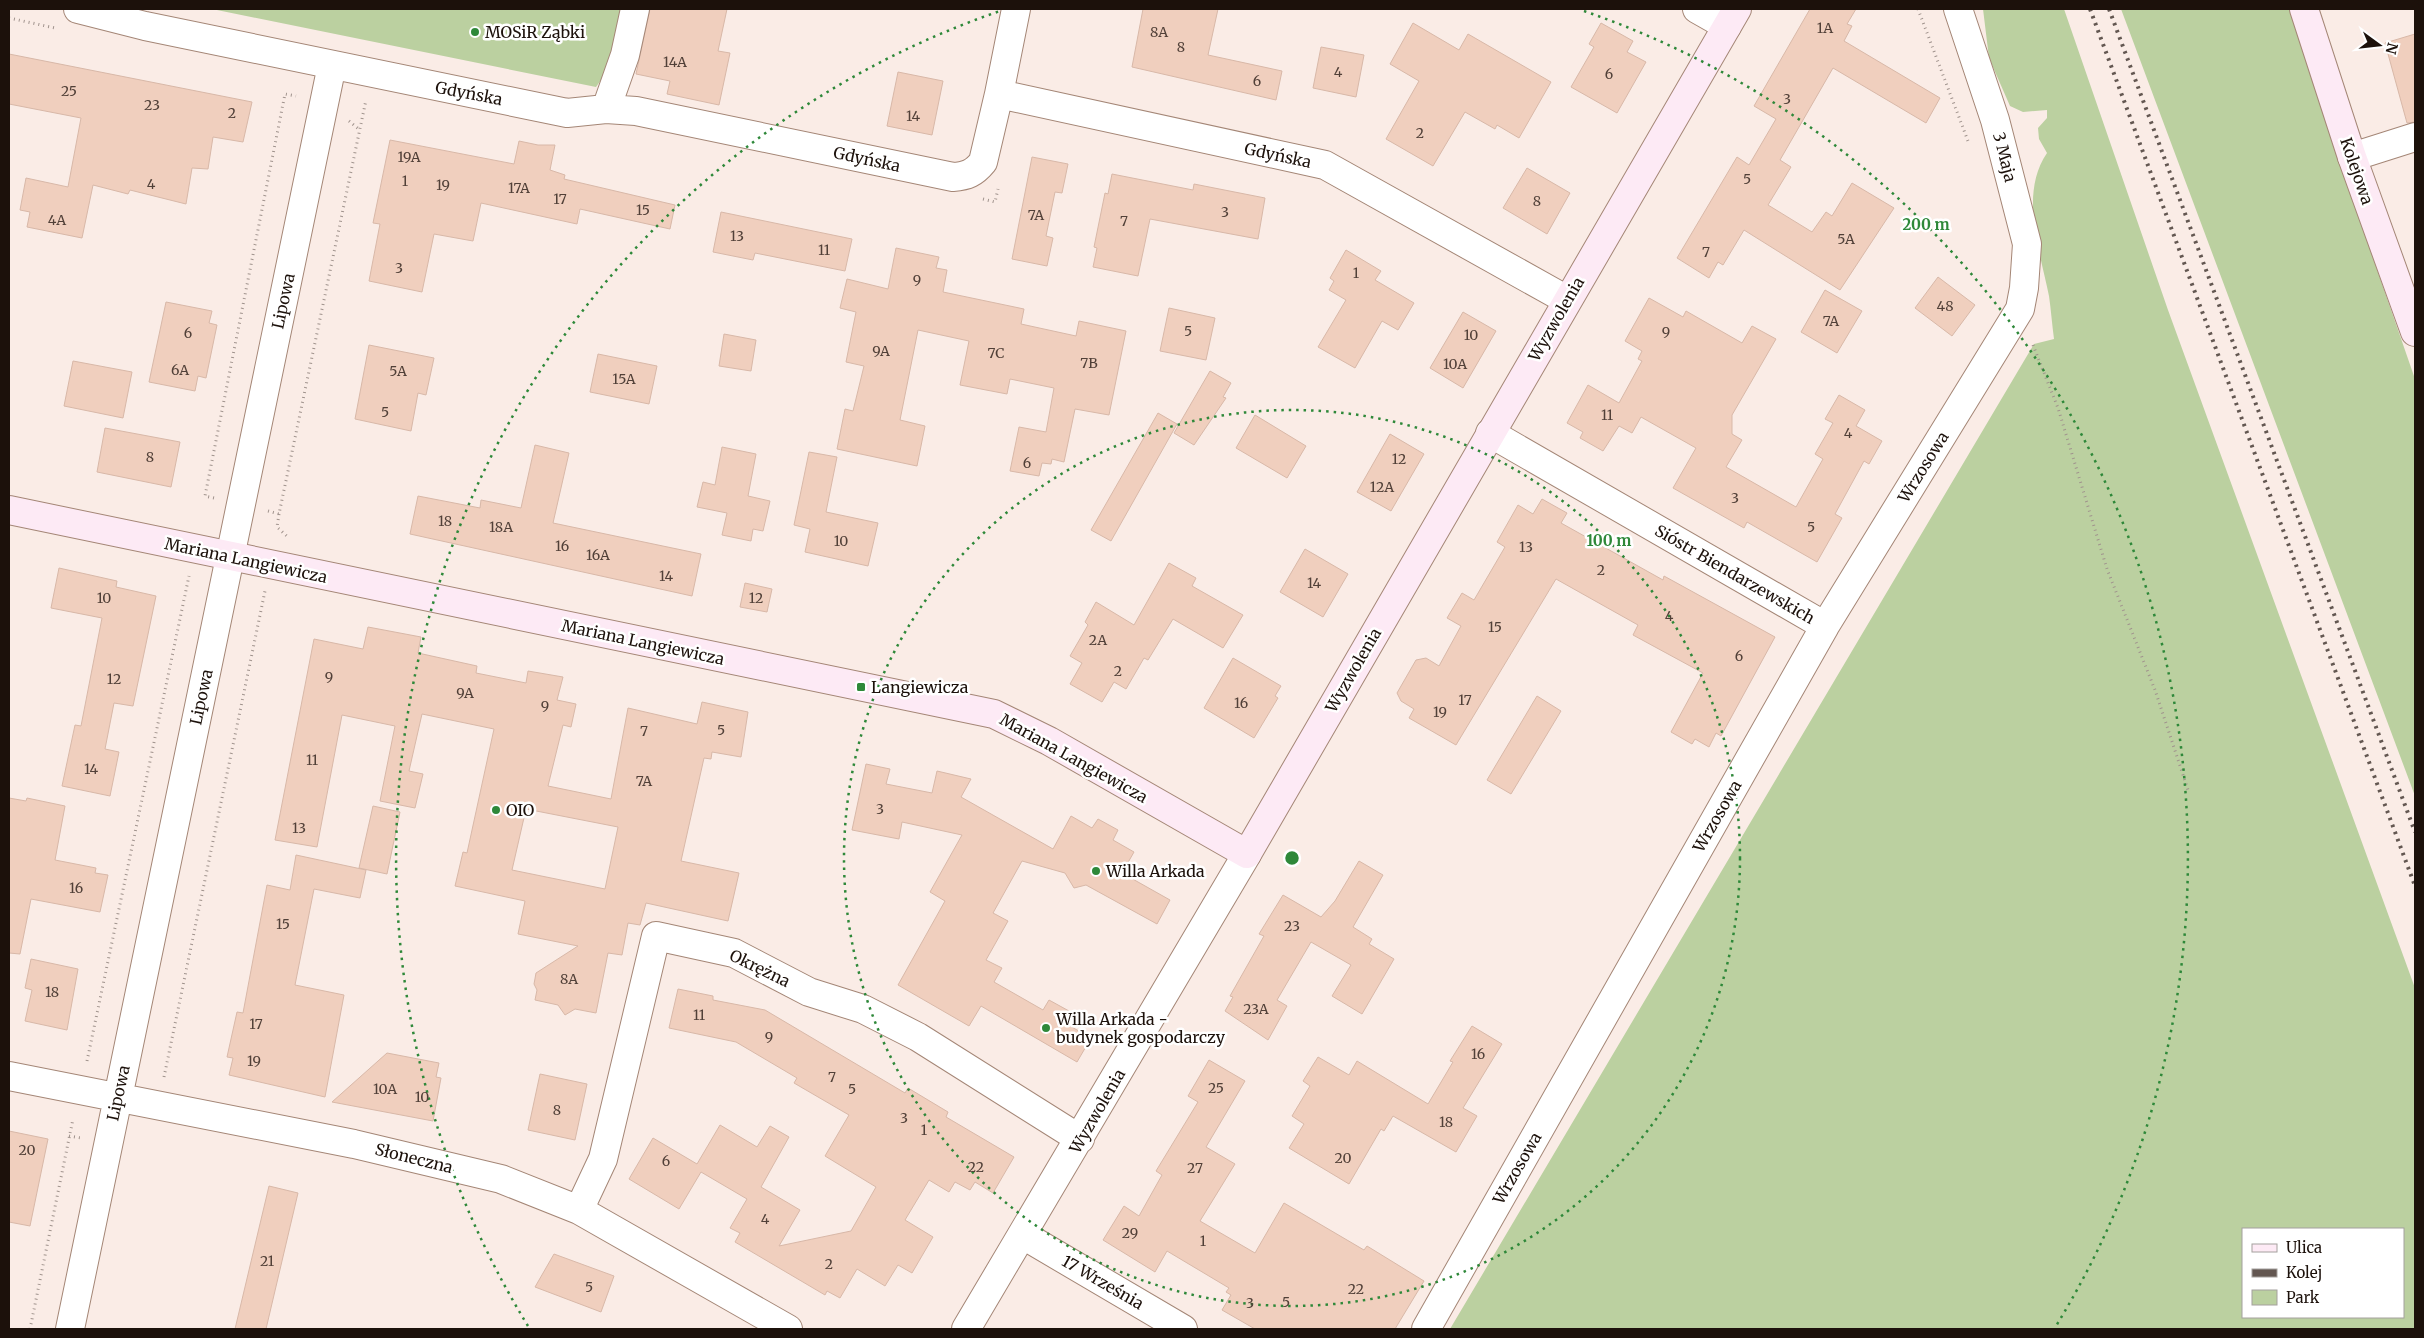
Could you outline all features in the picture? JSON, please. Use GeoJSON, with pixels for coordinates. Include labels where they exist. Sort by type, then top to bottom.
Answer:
{"type":"FeatureCollection","features":[{"type":"Feature","properties":{"kind":"street","name":"Gdyńska"},"geometry":{"type":"LineString","coordinates":[[78,9],[145,26],[566,113],[606,109],[636,111],[953,177],[967,176],[983,162],[999,94],[1325,165],[1567,300]]}},
{"type":"Feature","properties":{"kind":"street"},"geometry":{"type":"LineString","coordinates":[[606,109],[615,78],[625,55],[634,9]]}},
{"type":"Feature","properties":{"kind":"street"},"geometry":{"type":"LineString","coordinates":[[999,94],[1016,9]]}},
{"type":"Feature","properties":{"kind":"street"},"geometry":{"type":"LineString","coordinates":[[1697,9],[1732,18]]}},
{"type":"Feature","properties":{"kind":"street","name":"3 Maja"},"geometry":{"type":"LineString","coordinates":[[1958,9],[1995,120],[2027,244],[2024,288],[2020,309]]}},
{"type":"Feature","properties":{"kind":"street","name":"Kolejowa"},"geometry":{"type":"LineString","coordinates":[[2304,9],[2352,157],[2415,332]]}},
{"type":"Feature","properties":{"kind":"street","name":"Wyzwolenia"},"geometry":{"type":"LineString","coordinates":[[966,1329],[1080,1140],[1732,18]]}},
{"type":"Feature","properties":{"kind":"street","name":"Lipowa"},"geometry":{"type":"LineString","coordinates":[[70,1329],[332,65]]}},
{"type":"Feature","properties":{"kind":"street"},"geometry":{"type":"LineString","coordinates":[[2352,157],[2415,137]]}},
{"type":"Feature","properties":{"kind":"street","name":"Wrzosowa"},"geometry":{"type":"LineString","coordinates":[[1426,1329],[1825,626],[2020,309]]}},
{"type":"Feature","properties":{"kind":"street","name":"Sióstr Biendarzewskich"},"geometry":{"type":"LineString","coordinates":[[1490,433],[1825,626]]}},
{"type":"Feature","properties":{"kind":"street","name":"Mariana Langiewicza"},"geometry":{"type":"LineString","coordinates":[[9,510],[994,714],[1049,741],[1247,854]]}},
{"type":"Feature","properties":{"kind":"street","name":"Okrężna"},"geometry":{"type":"LineString","coordinates":[[579,1210],[603,1159],[656,936],[734,953],[809,992],[863,1009],[918,1037],[1080,1140]]}},
{"type":"Feature","properties":{"kind":"street","name":"Słoneczna"},"geometry":{"type":"LineString","coordinates":[[9,1076],[345,1142],[501,1179],[579,1210],[788,1329]]}},
{"type":"Feature","properties":{"kind":"street","name":"17 Września"},"geometry":{"type":"LineString","coordinates":[[1023,1235],[1184,1329]]}},
{"type":"Feature","properties":{"kind":"path"},"geometry":{"type":"LineString","coordinates":[[241,504],[279,514],[367,98]]}},
{"type":"Feature","properties":{"kind":"path"},"geometry":{"type":"LineString","coordinates":[[976,198],[995,202],[999,183]]}},
{"type":"Feature","properties":{"kind":"path"},"geometry":{"type":"LineString","coordinates":[[2020,309],[2058,408],[2107,569],[2155,690],[2188,790]]}},
{"type":"Feature","properties":{"kind":"path"},"geometry":{"type":"LineString","coordinates":[[86,1063],[188,575]]}},
{"type":"Feature","properties":{"kind":"path"},"geometry":{"type":"LineString","coordinates":[[162,1084],[265,589]]}},
{"type":"Feature","properties":{"kind":"path"},"geometry":{"type":"LineString","coordinates":[[30,1329],[74,1112],[64,1110],[69,1088]]}},
{"type":"Feature","properties":{"kind":"green space","name":"MOSiR Ząbki"},"geometry":{"type":"Polygon","coordinates":[[[212,9],[629,9],[619,55],[596,87],[212,9]]]}},
{"type":"Feature","properties":{"kind":"green space"},"geometry":{"type":"Polygon","coordinates":[[[1983,9],[2064,9],[2168,310],[2415,988],[2415,1329],[1450,1329],[2034,344],[2054,339],[2049,296],[2034,223],[2033,204],[2034,186],[2039,169],[2047,153],[2039,139],[2038,128],[2047,118],[2047,110],[2023,112],[2010,106],[1989,58],[1983,9]]]}},
{"type":"Feature","properties":{"kind":"green space"},"geometry":{"type":"Polygon","coordinates":[[[2121,9],[2290,9],[2415,379],[2415,796],[2121,9]]]}},
{"type":"Feature","properties":{"kind":"building"},"geometry":{"type":"Polygon","coordinates":[[[650,9],[727,9],[718,51],[730,53],[719,105],[667,94],[670,81],[636,74],[650,9]]]}},
{"type":"Feature","properties":{"kind":"building"},"geometry":{"type":"Polygon","coordinates":[[[1143,9],[1218,9],[1208,55],[1282,71],[1276,100],[1132,67],[1143,9]]]}},
{"type":"Feature","properties":{"kind":"building"},"geometry":{"type":"Polygon","coordinates":[[[1810,9],[1856,9],[1847,24],[1852,26],[1844,41],[1940,98],[1926,123],[1833,68],[1780,160],[1791,167],[1768,205],[1812,232],[1826,212],[1832,216],[1852,183],[1894,208],[1840,290],[1744,230],[1723,265],[1718,262],[1709,278],[1677,258],[1737,157],[1749,165],[1776,119],[1754,106],[1810,9]]]}},
{"type":"Feature","properties":{"kind":"building"},"geometry":{"type":"Polygon","coordinates":[[[1413,23],[1459,50],[1468,34],[1551,82],[1519,138],[1497,125],[1495,129],[1465,112],[1433,166],[1386,139],[1419,81],[1390,64],[1413,23]]]}},
{"type":"Feature","properties":{"kind":"building"},"geometry":{"type":"Polygon","coordinates":[[[1601,23],[1633,41],[1627,52],[1646,62],[1617,113],[1571,87],[1594,47],[1589,44],[1601,23]]]}},
{"type":"Feature","properties":{"kind":"building"},"geometry":{"type":"Polygon","coordinates":[[[2415,34],[2415,122],[2407,123],[2385,43],[2415,34]]]}},
{"type":"Feature","properties":{"kind":"building"},"geometry":{"type":"Polygon","coordinates":[[[1321,47],[1364,55],[1356,97],[1313,88],[1321,47]]]}},
{"type":"Feature","properties":{"kind":"building"},"geometry":{"type":"Polygon","coordinates":[[[9,54],[252,102],[243,142],[213,137],[208,169],[192,168],[186,204],[130,190],[128,194],[93,185],[82,238],[27,227],[30,212],[20,210],[26,178],[68,187],[81,118],[9,104],[9,54]]]}},
{"type":"Feature","properties":{"kind":"building"},"geometry":{"type":"Polygon","coordinates":[[[898,72],[943,81],[932,135],[887,126],[898,72]]]}},
{"type":"Feature","properties":{"kind":"building"},"geometry":{"type":"Polygon","coordinates":[[[390,140],[514,164],[519,141],[538,145],[555,145],[550,170],[565,175],[564,179],[675,205],[670,229],[580,209],[577,224],[481,203],[473,241],[434,234],[422,292],[369,281],[380,224],[373,223],[390,140]]]}},
{"type":"Feature","properties":{"kind":"building"},"geometry":{"type":"Polygon","coordinates":[[[1032,157],[1068,164],[1062,193],[1055,192],[1046,236],[1053,238],[1047,266],[1012,259],[1032,157]]]}},
{"type":"Feature","properties":{"kind":"building"},"geometry":{"type":"Polygon","coordinates":[[[1527,168],[1570,193],[1547,234],[1503,208],[1527,168]]]}},
{"type":"Feature","properties":{"kind":"building"},"geometry":{"type":"Polygon","coordinates":[[[1112,174],[1193,190],[1194,184],[1265,198],[1258,239],[1150,219],[1138,276],[1093,267],[1097,248],[1094,247],[1105,193],[1108,194],[1112,174]]]}},
{"type":"Feature","properties":{"kind":"building"},"geometry":{"type":"Polygon","coordinates":[[[721,212],[852,239],[845,271],[755,253],[753,260],[713,252],[721,212]]]}},
{"type":"Feature","properties":{"kind":"building"},"geometry":{"type":"Polygon","coordinates":[[[896,248],[939,257],[936,268],[947,270],[943,292],[1024,309],[1021,324],[1076,336],[1079,321],[1126,331],[1109,415],[1075,409],[1064,462],[1052,459],[1051,464],[1042,463],[1039,476],[1010,471],[1019,427],[1046,432],[1054,388],[1010,379],[1007,394],[960,385],[969,341],[918,330],[900,420],[925,426],[917,466],[837,449],[845,409],[853,411],[864,366],[846,362],[856,312],[840,308],[847,279],[888,289],[896,248]]]}},
{"type":"Feature","properties":{"kind":"building"},"geometry":{"type":"Polygon","coordinates":[[[1346,250],[1381,271],[1375,280],[1414,303],[1398,330],[1382,321],[1355,368],[1318,347],[1346,300],[1329,290],[1334,281],[1330,278],[1346,250]]]}},
{"type":"Feature","properties":{"kind":"building"},"geometry":{"type":"Polygon","coordinates":[[[1938,277],[1975,305],[1952,336],[1915,308],[1938,277]]]}},
{"type":"Feature","properties":{"kind":"building"},"geometry":{"type":"Polygon","coordinates":[[[1825,290],[1862,311],[1837,353],[1801,332],[1825,290]]]}},
{"type":"Feature","properties":{"kind":"building"},"geometry":{"type":"Polygon","coordinates":[[[1649,298],[1683,317],[1686,311],[1742,343],[1752,326],[1776,339],[1732,415],[1732,434],[1742,440],[1726,467],[1796,507],[1823,459],[1815,454],[1833,423],[1825,419],[1839,395],[1865,410],[1856,426],[1882,441],[1869,464],[1864,461],[1835,514],[1842,518],[1817,562],[1747,522],[1744,528],[1673,488],[1696,448],[1641,417],[1632,433],[1619,426],[1603,451],[1580,438],[1583,432],[1567,423],[1588,385],[1619,403],[1642,361],[1638,359],[1642,351],[1625,341],[1649,298]]]}},
{"type":"Feature","properties":{"kind":"building"},"geometry":{"type":"Polygon","coordinates":[[[166,302],[212,311],[209,323],[217,325],[206,378],[198,376],[195,391],[149,382],[166,302]]]}},
{"type":"Feature","properties":{"kind":"building"},"geometry":{"type":"Polygon","coordinates":[[[1169,308],[1215,318],[1206,360],[1160,351],[1169,308]]]}},
{"type":"Feature","properties":{"kind":"building"},"geometry":{"type":"Polygon","coordinates":[[[1463,312],[1496,331],[1463,388],[1430,368],[1463,312]]]}},
{"type":"Feature","properties":{"kind":"building"},"geometry":{"type":"Polygon","coordinates":[[[724,334],[756,340],[751,371],[719,366],[724,334]]]}},
{"type":"Feature","properties":{"kind":"building"},"geometry":{"type":"Polygon","coordinates":[[[369,345],[434,358],[426,395],[418,393],[411,431],[355,419],[369,345]]]}},
{"type":"Feature","properties":{"kind":"building"},"geometry":{"type":"Polygon","coordinates":[[[598,354],[657,366],[649,404],[590,392],[598,354]]]}},
{"type":"Feature","properties":{"kind":"building"},"geometry":{"type":"Polygon","coordinates":[[[73,361],[132,372],[123,418],[64,406],[73,361]]]}},
{"type":"Feature","properties":{"kind":"building"},"geometry":{"type":"Polygon","coordinates":[[[1210,371],[1231,383],[1223,397],[1226,398],[1194,445],[1174,433],[1210,371]]]}},
{"type":"Feature","properties":{"kind":"building"},"geometry":{"type":"Polygon","coordinates":[[[1158,413],[1177,424],[1111,541],[1091,530],[1158,413]]]}},
{"type":"Feature","properties":{"kind":"building"},"geometry":{"type":"Polygon","coordinates":[[[1255,415],[1306,446],[1287,478],[1236,448],[1255,415]]]}},
{"type":"Feature","properties":{"kind":"building"},"geometry":{"type":"Polygon","coordinates":[[[105,428],[180,442],[171,487],[97,472],[105,428]]]}},
{"type":"Feature","properties":{"kind":"building"},"geometry":{"type":"Polygon","coordinates":[[[1390,434],[1424,454],[1391,511],[1357,492],[1390,434]]]}},
{"type":"Feature","properties":{"kind":"building"},"geometry":{"type":"Polygon","coordinates":[[[535,445],[569,453],[553,523],[701,554],[692,596],[410,534],[418,496],[480,508],[481,500],[521,508],[535,445]]]}},
{"type":"Feature","properties":{"kind":"building"},"geometry":{"type":"Polygon","coordinates":[[[722,447],[756,454],[748,496],[770,501],[763,531],[753,529],[751,541],[722,535],[727,513],[697,507],[703,482],[715,485],[722,447]]]}},
{"type":"Feature","properties":{"kind":"building"},"geometry":{"type":"Polygon","coordinates":[[[809,452],[837,457],[826,512],[878,523],[868,566],[805,552],[810,529],[794,525],[809,452]]]}},
{"type":"Feature","properties":{"kind":"building"},"geometry":{"type":"Polygon","coordinates":[[[1542,499],[1567,513],[1561,523],[1663,580],[1664,576],[1775,637],[1721,736],[1716,733],[1709,747],[1695,739],[1692,744],[1671,732],[1703,673],[1633,635],[1638,625],[1556,579],[1456,745],[1409,718],[1414,709],[1401,701],[1397,693],[1416,660],[1426,658],[1439,666],[1461,626],[1447,618],[1462,593],[1474,600],[1505,547],[1497,542],[1518,505],[1533,514],[1542,499]]]}},
{"type":"Feature","properties":{"kind":"building"},"geometry":{"type":"Polygon","coordinates":[[[1305,549],[1348,574],[1323,617],[1280,592],[1305,549]]]}},
{"type":"Feature","properties":{"kind":"building"},"geometry":{"type":"Polygon","coordinates":[[[1169,563],[1196,578],[1192,586],[1243,615],[1223,648],[1173,619],[1148,660],[1144,658],[1126,689],[1114,682],[1102,702],[1070,684],[1082,663],[1070,656],[1088,625],[1085,622],[1096,602],[1134,625],[1169,563]]]}},
{"type":"Feature","properties":{"kind":"building"},"geometry":{"type":"Polygon","coordinates":[[[59,568],[117,581],[116,587],[156,596],[133,706],[114,703],[105,749],[119,752],[110,796],[62,786],[75,725],[81,726],[102,618],[51,608],[59,568]]]}},
{"type":"Feature","properties":{"kind":"building"},"geometry":{"type":"Polygon","coordinates":[[[745,583],[772,589],[767,612],[740,607],[745,583]]]}},
{"type":"Feature","properties":{"kind":"building"},"geometry":{"type":"Polygon","coordinates":[[[368,627],[421,637],[418,653],[477,666],[476,673],[526,683],[528,671],[563,677],[557,700],[576,704],[571,727],[563,725],[548,786],[611,799],[628,708],[697,724],[702,702],[748,712],[741,757],[712,752],[711,759],[704,758],[681,861],[739,873],[728,921],[646,903],[640,925],[628,923],[622,955],[608,953],[596,1013],[575,1009],[565,1015],[558,1005],[535,1000],[537,990],[534,984],[536,973],[578,946],[518,934],[525,901],[455,886],[463,852],[467,853],[494,729],[422,714],[409,771],[423,774],[415,808],[380,801],[395,726],[342,715],[317,847],[275,840],[314,639],[363,649],[368,627]],[[526,809],[512,870],[605,889],[618,827],[526,809]]]}},
{"type":"Feature","properties":{"kind":"building"},"geometry":{"type":"Polygon","coordinates":[[[1233,658],[1281,686],[1275,696],[1278,698],[1254,738],[1204,708],[1233,658]]]}},
{"type":"Feature","properties":{"kind":"building"},"geometry":{"type":"Polygon","coordinates":[[[1537,696],[1561,711],[1511,794],[1487,780],[1537,696]]]}},
{"type":"Feature","properties":{"kind":"building"},"geometry":{"type":"Polygon","coordinates":[[[866,764],[890,769],[886,784],[932,793],[937,771],[971,779],[961,797],[1053,849],[1071,816],[1092,828],[1098,819],[1118,830],[1113,840],[1134,852],[1122,873],[1170,900],[1157,924],[1086,885],[1074,888],[1065,873],[1022,861],[993,913],[1008,921],[986,960],[1002,968],[994,982],[1043,1010],[1049,1000],[1069,1011],[1063,1022],[1091,1038],[1077,1062],[981,1006],[969,1026],[898,985],[945,901],[930,892],[962,835],[902,822],[899,839],[852,830],[866,764]]]}},
{"type":"Feature","properties":{"kind":"building"},"geometry":{"type":"Polygon","coordinates":[[[9,798],[26,801],[27,798],[65,806],[55,860],[96,868],[95,873],[108,875],[100,912],[31,899],[20,954],[9,953],[9,798]]]}},
{"type":"Feature","properties":{"kind":"building"},"geometry":{"type":"Polygon","coordinates":[[[373,806],[400,812],[387,874],[359,868],[373,806]]]}},
{"type":"Feature","properties":{"kind":"building"},"geometry":{"type":"Polygon","coordinates":[[[296,855],[366,870],[360,898],[314,889],[295,985],[344,995],[325,1097],[229,1075],[233,1058],[227,1057],[237,1012],[243,1013],[267,885],[290,890],[296,855]]]}},
{"type":"Feature","properties":{"kind":"building"},"geometry":{"type":"Polygon","coordinates":[[[1359,861],[1383,875],[1353,927],[1372,939],[1369,944],[1394,959],[1362,1014],[1332,996],[1351,965],[1311,942],[1277,1000],[1287,1006],[1268,1040],[1225,1011],[1233,997],[1230,996],[1264,936],[1259,934],[1283,895],[1321,917],[1335,901],[1359,861]]]}},
{"type":"Feature","properties":{"kind":"building"},"geometry":{"type":"Polygon","coordinates":[[[31,959],[78,969],[67,1030],[25,1021],[32,990],[25,988],[31,959]]]}},
{"type":"Feature","properties":{"kind":"building"},"geometry":{"type":"Polygon","coordinates":[[[678,989],[713,996],[713,1000],[765,1010],[905,1093],[908,1088],[948,1112],[946,1117],[1014,1157],[993,1193],[975,1182],[970,1190],[955,1182],[949,1192],[929,1180],[905,1220],[933,1237],[912,1273],[898,1265],[885,1286],[857,1269],[840,1298],[827,1291],[825,1295],[735,1242],[740,1233],[730,1228],[747,1199],[701,1172],[679,1209],[629,1179],[653,1138],[697,1164],[720,1125],[757,1147],[770,1126],[789,1137],[761,1187],[800,1210],[779,1246],[851,1231],[876,1187],[825,1156],[849,1115],[794,1083],[797,1078],[736,1042],[669,1028],[678,989]]]}},
{"type":"Feature","properties":{"kind":"building"},"geometry":{"type":"Polygon","coordinates":[[[1472,1026],[1502,1044],[1463,1108],[1477,1116],[1456,1152],[1393,1116],[1384,1131],[1381,1129],[1349,1184],[1289,1148],[1304,1124],[1292,1116],[1310,1086],[1303,1081],[1318,1057],[1349,1075],[1357,1061],[1428,1104],[1453,1062],[1450,1061],[1472,1026]]]}},
{"type":"Feature","properties":{"kind":"building"},"geometry":{"type":"Polygon","coordinates":[[[387,1053],[439,1063],[436,1077],[441,1078],[433,1121],[332,1102],[387,1053]]]}},
{"type":"Feature","properties":{"kind":"building"},"geometry":{"type":"Polygon","coordinates":[[[1209,1060],[1245,1081],[1206,1147],[1235,1164],[1200,1221],[1255,1253],[1284,1203],[1364,1250],[1367,1246],[1424,1281],[1395,1329],[1255,1329],[1222,1310],[1231,1295],[1226,1292],[1229,1288],[1167,1251],[1155,1272],[1103,1240],[1124,1206],[1139,1216],[1162,1175],[1156,1171],[1198,1102],[1188,1096],[1209,1060]]]}},
{"type":"Feature","properties":{"kind":"building"},"geometry":{"type":"Polygon","coordinates":[[[540,1074],[587,1084],[575,1140],[528,1130],[540,1074]]]}},
{"type":"Feature","properties":{"kind":"building"},"geometry":{"type":"Polygon","coordinates":[[[9,1131],[48,1139],[30,1226],[9,1222],[9,1131]]]}},
{"type":"Feature","properties":{"kind":"building"},"geometry":{"type":"Polygon","coordinates":[[[269,1186],[298,1193],[266,1329],[235,1329],[269,1186]]]}},
{"type":"Feature","properties":{"kind":"building"},"geometry":{"type":"Polygon","coordinates":[[[554,1254],[614,1276],[601,1312],[535,1287],[554,1254]]]}},
{"type":"Feature","properties":{"kind":"railway"},"geometry":{"type":"LineString","coordinates":[[2090,9],[2415,886]]}},
{"type":"Feature","properties":{"kind":"railway"},"geometry":{"type":"LineString","coordinates":[[2109,9],[2415,832]]}},
{"type":"Feature","properties":{"kind":"place","name":"MOSiR Ząbki"},"geometry":{"type":"Point","coordinates":[475,32]}},
{"type":"Feature","properties":{"kind":"place","name":"Langiewicza"},"geometry":{"type":"Point","coordinates":[861,687]}},
{"type":"Feature","properties":{"kind":"place","name":"OIO"},"geometry":{"type":"Point","coordinates":[496,810]}},
{"type":"Feature","properties":{"kind":"place","name":"Willa Arkada"},"geometry":{"type":"Point","coordinates":[1096,871]}},
{"type":"Feature","properties":{"kind":"place","name":"Willa Arkada - budynek gospodarczy"},"geometry":{"type":"Point","coordinates":[1046,1028]}}]}
